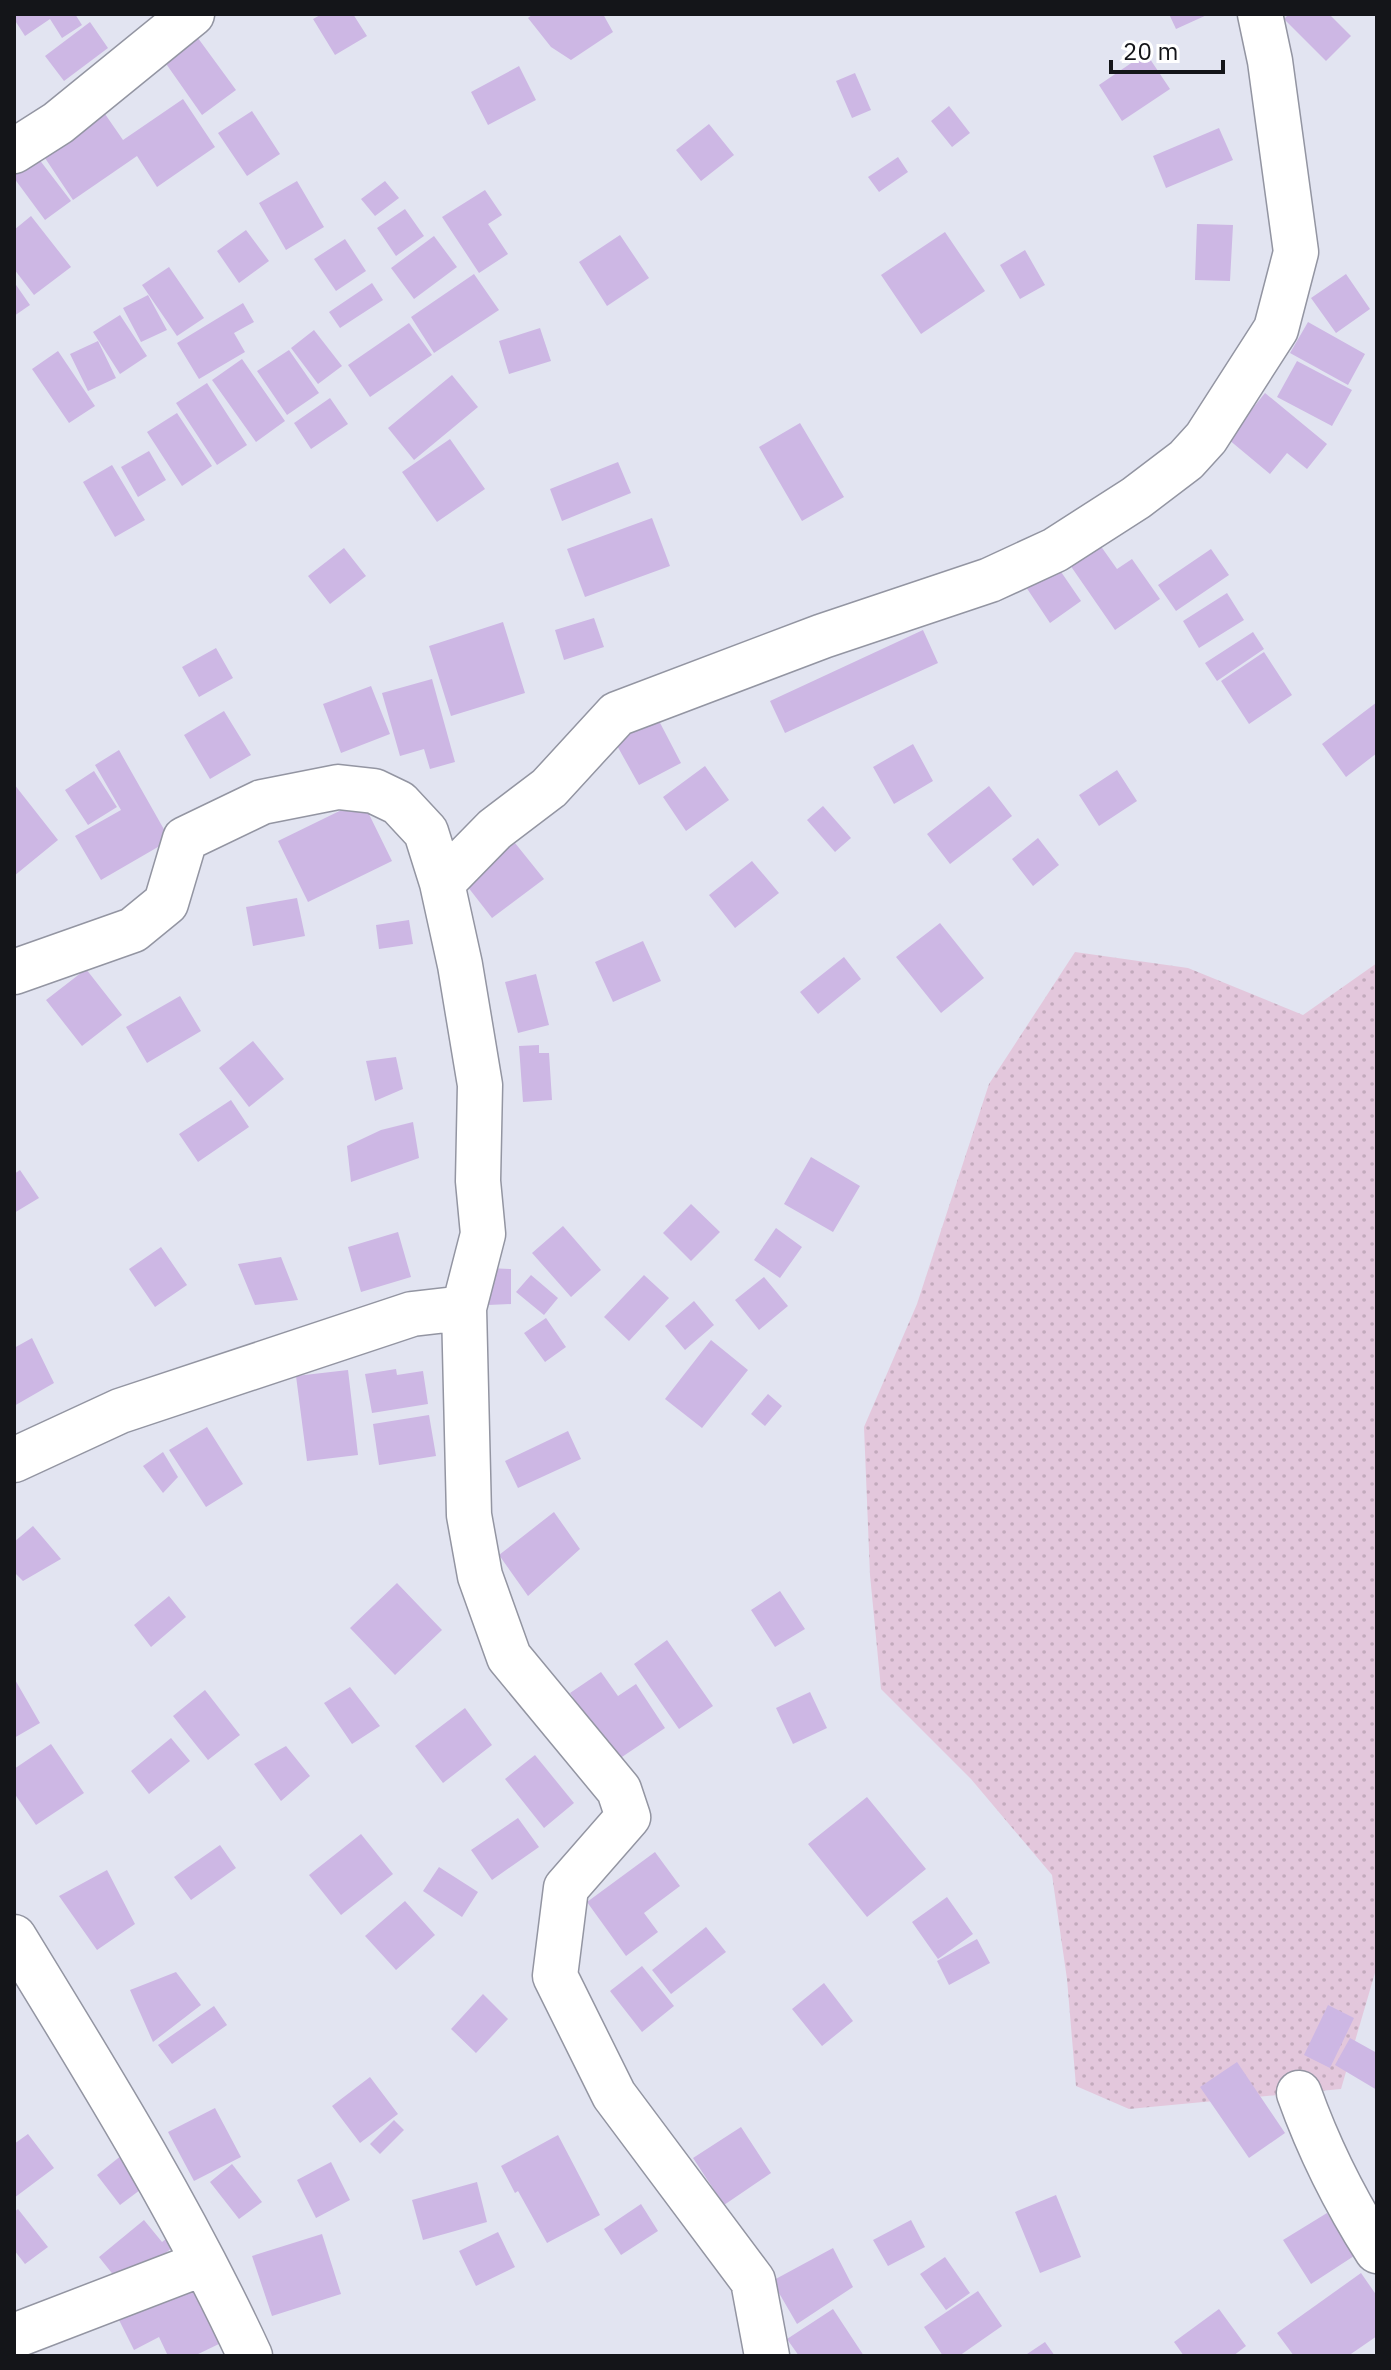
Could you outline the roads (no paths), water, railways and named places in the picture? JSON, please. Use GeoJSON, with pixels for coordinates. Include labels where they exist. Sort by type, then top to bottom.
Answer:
{"type":"FeatureCollection","features":[{"type":"Feature","properties":{"kind":"street"},"geometry":{"type":"LineString","coordinates":[[14,151],[58,123],[192,14]]}},
{"type":"Feature","properties":{"kind":"street"},"geometry":{"type":"LineString","coordinates":[[442,883],[495,829],[549,788],[617,714],[823,636],[1003,574],[1055,550],[1136,498],[1186,460],[1206,438],[1276,329],[1296,252],[1284,148],[1260,14]]}},
{"type":"Feature","properties":{"kind":"street"},"geometry":{"type":"LineString","coordinates":[[14,972],[133,930],[166,903],[185,839],[262,802],[338,787],[374,791],[399,803],[426,832],[442,883],[480,1085],[478,1181],[483,1234],[464,1308],[469,1515],[480,1576],[509,1657],[619,1790],[628,1817],[566,1888],[555,1976],[614,2095],[753,2281],[767,2356]]}},
{"type":"Feature","properties":{"kind":"street"},"geometry":{"type":"LineString","coordinates":[[14,1460],[134,1406],[412,1314],[464,1308]]}},
{"type":"Feature","properties":{"kind":"street"},"geometry":{"type":"LineString","coordinates":[[14,1937],[102,2082],[204,2263],[250,2356]]}},
{"type":"Feature","properties":{"kind":"street"},"geometry":{"type":"LineString","coordinates":[[1299,2093],[1315,2138],[1350,2209],[1377,2251]]}},
{"type":"Feature","properties":{"kind":"street"},"geometry":{"type":"LineString","coordinates":[[14,2336],[204,2263]]}}]}
